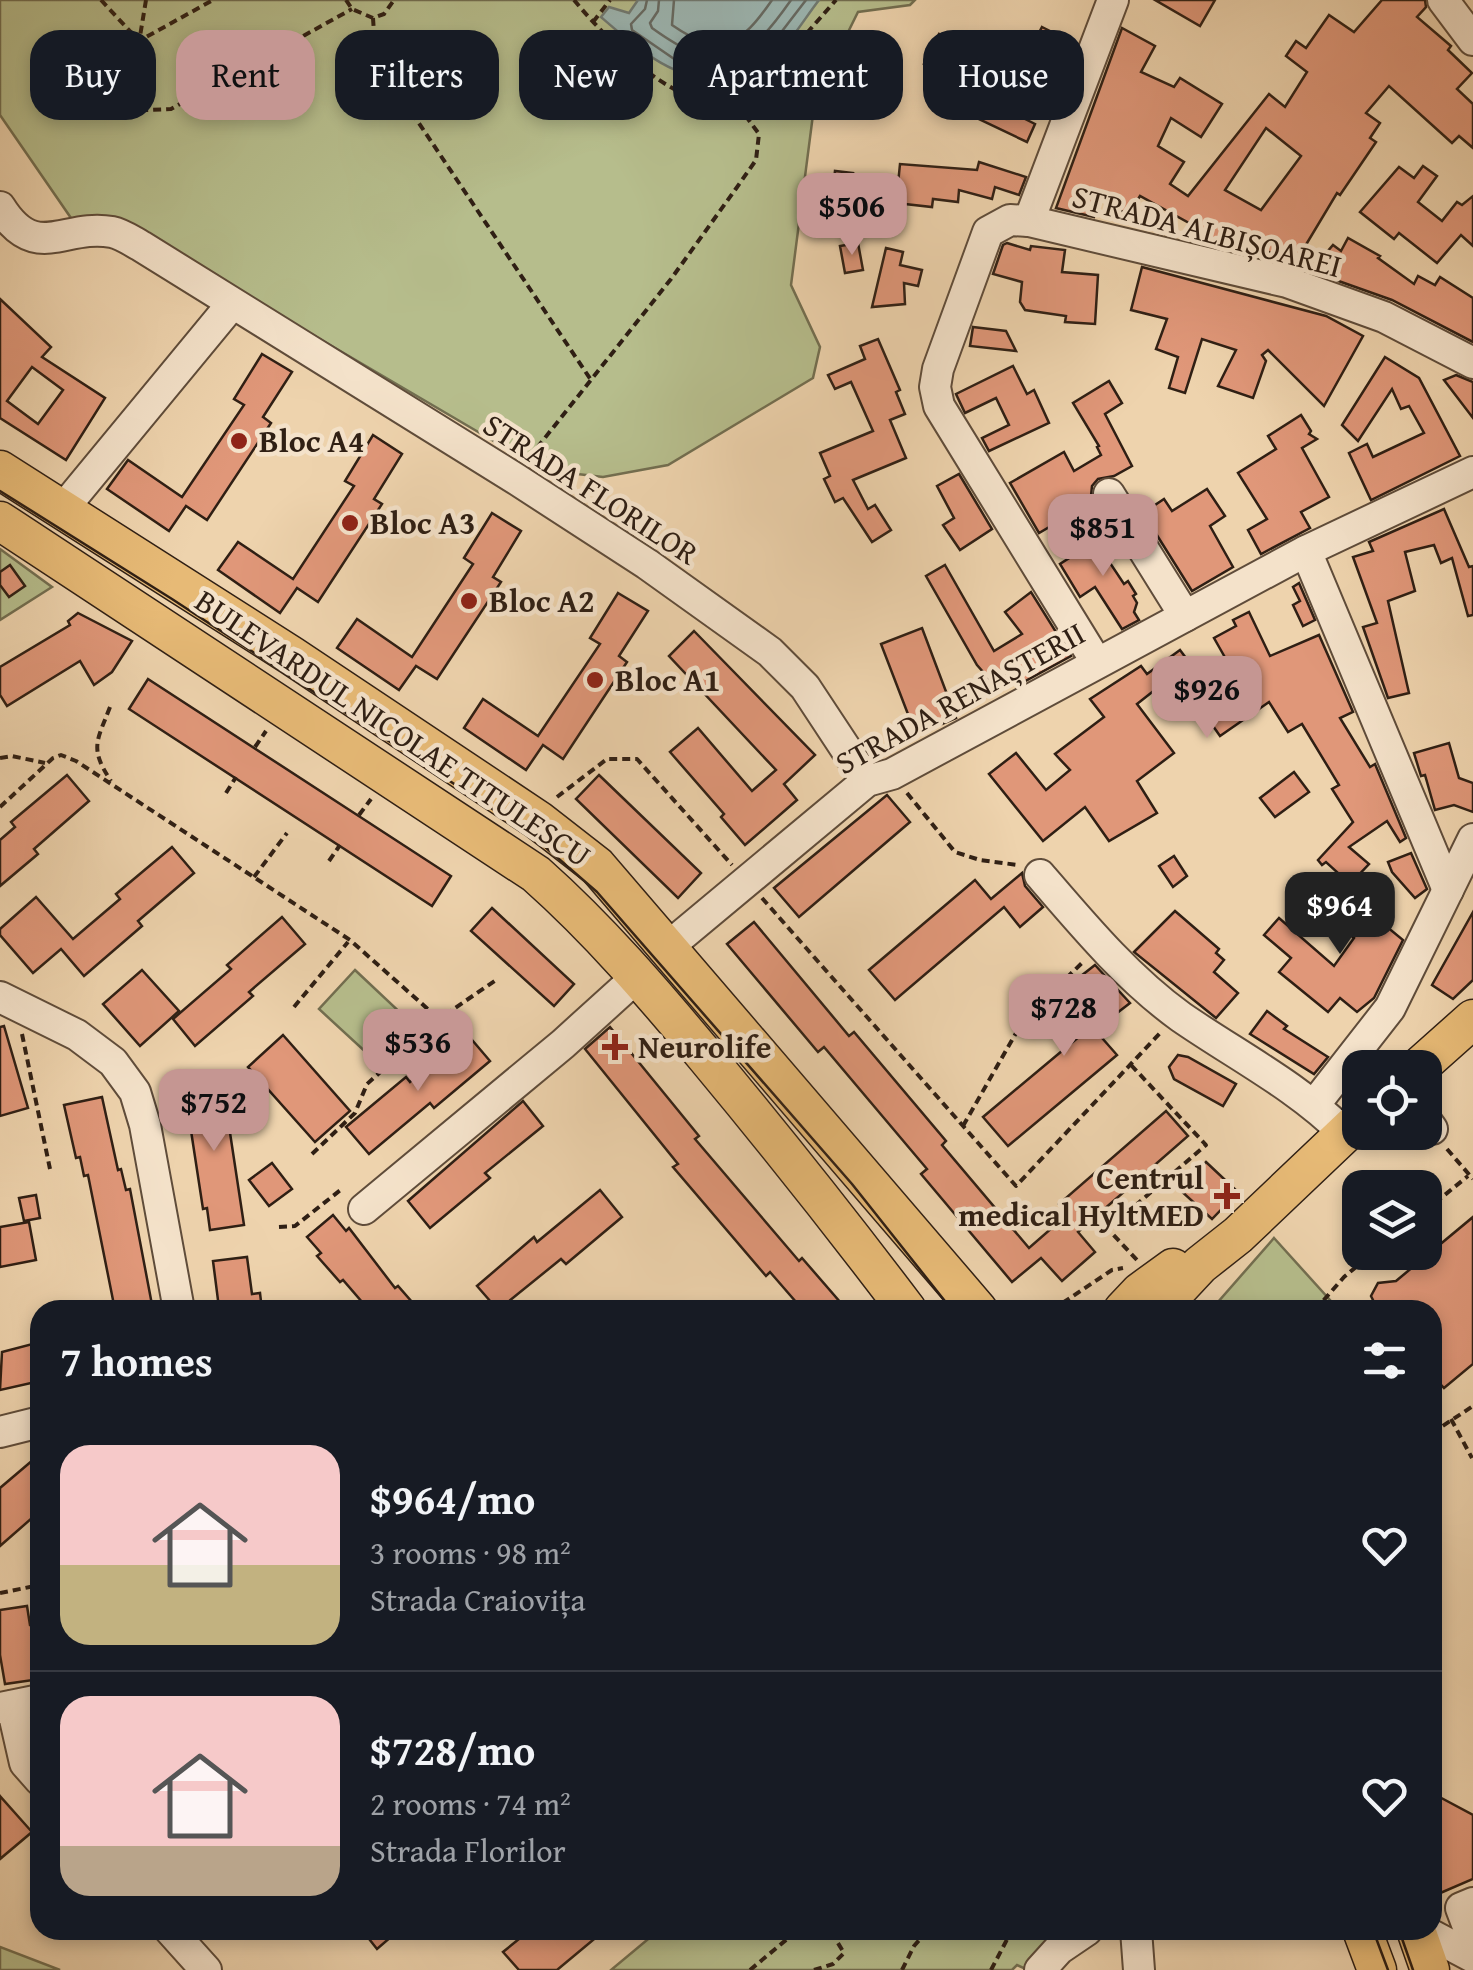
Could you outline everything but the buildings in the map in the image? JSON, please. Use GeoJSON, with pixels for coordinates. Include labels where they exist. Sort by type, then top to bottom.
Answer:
{"type":"FeatureCollection","features":[{"type":"Feature","properties":{"kind":"main road","name":"BULEVARDUL NICOLAE TITULESCU"},"geometry":{"type":"LineString","coordinates":[[0,470],[292,656],[538,820],[597,866],[670,946],[970,1300]]}},
{"type":"Feature","properties":{"kind":"main road","name":"BULEVARDUL NICOLAE TITULESCU"},"geometry":{"type":"LineString","coordinates":[[0,521],[536,874],[584,916],[638,976],[807,1178],[898,1300]]}},
{"type":"Feature","properties":{"kind":"main road"},"geometry":{"type":"LineString","coordinates":[[1438,1050],[1473,1019]]}},
{"type":"Feature","properties":{"kind":"main road"},"geometry":{"type":"LineString","coordinates":[[1167,1300],[1200,1265],[1238,1235],[1342,1136]]}},
{"type":"Feature","properties":{"kind":"main road"},"geometry":{"type":"LineString","coordinates":[[1132,1300],[1173,1268],[1238,1235]]}},
{"type":"Feature","properties":{"kind":"main road"},"geometry":{"type":"LineString","coordinates":[[1198,1300],[1215,1278],[1238,1235]]}},
{"type":"Feature","properties":{"kind":"main road"},"geometry":{"type":"LineString","coordinates":[[1366,1940],[1377,1970]]}},
{"type":"Feature","properties":{"kind":"main road"},"geometry":{"type":"LineString","coordinates":[[1422,1940],[1430,1970]]}},
{"type":"Feature","properties":{"kind":"street"},"geometry":{"type":"LineString","coordinates":[[1097,662],[939,406],[935,388],[938,369],[988,232],[1010,220],[1030,221],[1113,0]]}},
{"type":"Feature","properties":{"kind":"street"},"geometry":{"type":"LineString","coordinates":[[1443,0],[1473,40]]}},
{"type":"Feature","properties":{"kind":"street","name":"STRADA FLORILOR"},"geometry":{"type":"LineString","coordinates":[[0,207],[9,221],[34,238],[113,232],[141,246],[647,564],[770,652],[879,778]]}},
{"type":"Feature","properties":{"kind":"street","name":"STRADA ALBIȘOAREI"},"geometry":{"type":"LineString","coordinates":[[1030,221],[1287,282],[1384,317],[1473,364]]}},
{"type":"Feature","properties":{"kind":"street"},"geometry":{"type":"LineString","coordinates":[[62,510],[232,304]]}},
{"type":"Feature","properties":{"kind":"street","name":"STRADA RENAȘTERII"},"geometry":{"type":"LineString","coordinates":[[670,946],[879,778],[1306,551],[1473,472]]}},
{"type":"Feature","properties":{"kind":"street"},"geometry":{"type":"LineString","coordinates":[[1109,494],[1185,616]]}},
{"type":"Feature","properties":{"kind":"street"},"geometry":{"type":"LineString","coordinates":[[1306,551],[1448,890]]}},
{"type":"Feature","properties":{"kind":"street"},"geometry":{"type":"LineString","coordinates":[[1315,1104],[1390,1008],[1473,839]]}},
{"type":"Feature","properties":{"kind":"street"},"geometry":{"type":"LineString","coordinates":[[1040,875],[1102,946],[1178,1014],[1342,1120]]}},
{"type":"Feature","properties":{"kind":"street"},"geometry":{"type":"LineString","coordinates":[[353,1199],[563,1044],[638,976]]}},
{"type":"Feature","properties":{"kind":"street"},"geometry":{"type":"LineString","coordinates":[[8,1001],[77,1035],[112,1062],[134,1092],[145,1125],[176,1300]]}},
{"type":"Feature","properties":{"kind":"street"},"geometry":{"type":"LineString","coordinates":[[0,1432],[30,1424]]}},
{"type":"Feature","properties":{"kind":"street"},"geometry":{"type":"LineString","coordinates":[[17,1705],[25,1762],[30,1768]]}},
{"type":"Feature","properties":{"kind":"street"},"geometry":{"type":"LineString","coordinates":[[1473,1903],[1461,1908],[1473,1940]]}},
{"type":"Feature","properties":{"kind":"street"},"geometry":{"type":"LineString","coordinates":[[179,1940],[206,1970]]}},
{"type":"Feature","properties":{"kind":"street"},"geometry":{"type":"LineString","coordinates":[[1040,1970],[1072,1940]]}},
{"type":"Feature","properties":{"kind":"street"},"geometry":{"type":"LineString","coordinates":[[1137,1940],[1139,1970]]}},
{"type":"Feature","properties":{"kind":"street"},"geometry":{"type":"LineString","coordinates":[[1439,1940],[1473,1957]]}},
{"type":"Feature","properties":{"kind":"path"},"geometry":{"type":"LineString","coordinates":[[101,0],[129,30]]}},
{"type":"Feature","properties":{"kind":"path"},"geometry":{"type":"LineString","coordinates":[[141,30],[146,0]]}},
{"type":"Feature","properties":{"kind":"path"},"geometry":{"type":"LineString","coordinates":[[156,32],[213,0]]}},
{"type":"Feature","properties":{"kind":"path"},"geometry":{"type":"LineString","coordinates":[[346,0],[352,8],[373,18],[384,14],[394,0]]}},
{"type":"Feature","properties":{"kind":"path"},"geometry":{"type":"LineString","coordinates":[[574,0],[618,50],[673,88]]}},
{"type":"Feature","properties":{"kind":"path"},"geometry":{"type":"LineString","coordinates":[[593,22],[610,0]]}},
{"type":"Feature","properties":{"kind":"path"},"geometry":{"type":"LineString","coordinates":[[810,30],[836,0]]}},
{"type":"Feature","properties":{"kind":"path"},"geometry":{"type":"LineString","coordinates":[[156,110],[171,109],[352,8]]}},
{"type":"Feature","properties":{"kind":"path"},"geometry":{"type":"LineString","coordinates":[[373,18],[388,77],[591,380]]}},
{"type":"Feature","properties":{"kind":"path"},"geometry":{"type":"LineString","coordinates":[[516,479],[671,279],[756,160],[758,134],[749,120]]}},
{"type":"Feature","properties":{"kind":"path"},"geometry":{"type":"LineString","coordinates":[[110,708],[96,748],[97,760],[114,785]]}},
{"type":"Feature","properties":{"kind":"path"},"geometry":{"type":"LineString","coordinates":[[255,747],[269,727]]}},
{"type":"Feature","properties":{"kind":"path"},"geometry":{"type":"LineString","coordinates":[[0,807],[45,763],[61,755],[114,785],[350,940],[438,1019]]}},
{"type":"Feature","properties":{"kind":"path"},"geometry":{"type":"LineString","coordinates":[[0,758],[12,756],[45,763]]}},
{"type":"Feature","properties":{"kind":"path"},"geometry":{"type":"LineString","coordinates":[[554,800],[607,759],[637,759],[1016,1186],[1178,1014]]}},
{"type":"Feature","properties":{"kind":"path"},"geometry":{"type":"LineString","coordinates":[[226,793],[236,777]]}},
{"type":"Feature","properties":{"kind":"path"},"geometry":{"type":"LineString","coordinates":[[879,778],[955,852],[1022,866],[1040,875]]}},
{"type":"Feature","properties":{"kind":"path"},"geometry":{"type":"LineString","coordinates":[[359,815],[374,795]]}},
{"type":"Feature","properties":{"kind":"path"},"geometry":{"type":"LineString","coordinates":[[254,877],[287,832]]}},
{"type":"Feature","properties":{"kind":"path"},"geometry":{"type":"LineString","coordinates":[[329,861],[340,845]]}},
{"type":"Feature","properties":{"kind":"path"},"geometry":{"type":"LineString","coordinates":[[294,1007],[350,940]]}},
{"type":"Feature","properties":{"kind":"path"},"geometry":{"type":"LineString","coordinates":[[963,1126],[1024,1019],[1102,946]]}},
{"type":"Feature","properties":{"kind":"path"},"geometry":{"type":"LineString","coordinates":[[312,1154],[355,1112],[367,1084],[438,1019],[496,980]]}},
{"type":"Feature","properties":{"kind":"path"},"geometry":{"type":"LineString","coordinates":[[8,1001],[50,1168]]}},
{"type":"Feature","properties":{"kind":"path"},"geometry":{"type":"LineString","coordinates":[[1067,1300],[1112,1270],[1142,1266],[1108,1229],[1206,1145],[1132,1066]]}},
{"type":"Feature","properties":{"kind":"path"},"geometry":{"type":"LineString","coordinates":[[1442,1141],[1470,1178],[1442,1199]]}},
{"type":"Feature","properties":{"kind":"path"},"geometry":{"type":"LineString","coordinates":[[278,1227],[295,1226],[353,1199]]}},
{"type":"Feature","properties":{"kind":"path"},"geometry":{"type":"LineString","coordinates":[[1324,1300],[1352,1270]]}},
{"type":"Feature","properties":{"kind":"path"},"geometry":{"type":"LineString","coordinates":[[1442,1426],[1473,1406]]}},
{"type":"Feature","properties":{"kind":"path"},"geometry":{"type":"LineString","coordinates":[[1452,1419],[1472,1458]]}},
{"type":"Feature","properties":{"kind":"path"},"geometry":{"type":"LineString","coordinates":[[0,1593],[30,1587]]}},
{"type":"Feature","properties":{"kind":"path"},"geometry":{"type":"LineString","coordinates":[[750,1970],[786,1940]]}},
{"type":"Feature","properties":{"kind":"path"},"geometry":{"type":"LineString","coordinates":[[814,1970],[833,1964],[844,1952],[836,1940]]}},
{"type":"Feature","properties":{"kind":"path"},"geometry":{"type":"LineString","coordinates":[[902,1970],[919,1940]]}},
{"type":"Feature","properties":{"kind":"path"},"geometry":{"type":"LineString","coordinates":[[991,1970],[1007,1940]]}},
{"type":"Feature","properties":{"kind":"green space"},"geometry":{"type":"Polygon","coordinates":[[[0,0],[915,0],[910,5],[858,12],[849,30],[673,30],[673,120],[812,120],[791,285],[820,347],[813,378],[668,465],[603,477],[543,470],[132,229],[71,218],[0,115],[0,0]]]}},
{"type":"Feature","properties":{"kind":"green space"},"geometry":{"type":"Polygon","coordinates":[[[0,549],[52,587],[0,620],[0,549]]]}},
{"type":"Feature","properties":{"kind":"green space"},"geometry":{"type":"Polygon","coordinates":[[[355,970],[406,1018],[370,1056],[319,1009],[355,970]]]}},
{"type":"Feature","properties":{"kind":"green space"},"geometry":{"type":"Polygon","coordinates":[[[1274,1238],[1330,1300],[1220,1300],[1274,1238]]]}},
{"type":"Feature","properties":{"kind":"green space"},"geometry":{"type":"Polygon","coordinates":[[[647,1940],[1054,1940],[1028,1970],[1017,1965],[1012,1970],[611,1970],[647,1940]]]}},
{"type":"Feature","properties":{"kind":"green space"},"geometry":{"type":"Polygon","coordinates":[[[0,1947],[60,1970],[0,1970],[0,1947]]]}},
{"type":"Feature","properties":{"kind":"water"},"geometry":{"type":"Polygon","coordinates":[[[638,0],[819,0],[797,30],[673,30],[673,68],[653,58],[653,30],[617,30],[601,17],[609,7],[629,13],[638,0]]]}},
{"type":"Feature","properties":{"kind":"tram line"},"geometry":{"type":"LineString","coordinates":[[0,491],[529,833],[597,892],[852,1184],[944,1300]]}},
{"type":"Feature","properties":{"kind":"tram line"},"geometry":{"type":"LineString","coordinates":[[1377,1940],[1388,1970]]}},
{"type":"Feature","properties":{"kind":"tram line"},"geometry":{"type":"LineString","coordinates":[[1402,1940],[1413,1970]]}},
{"type":"Feature","properties":{"kind":"place","name":"Bloc A4"},"geometry":{"type":"Point","coordinates":[239,441]}},
{"type":"Feature","properties":{"kind":"place","name":"Bloc A3"},"geometry":{"type":"Point","coordinates":[350,523]}},
{"type":"Feature","properties":{"kind":"place","name":"Bloc A2"},"geometry":{"type":"Point","coordinates":[469,601]}},
{"type":"Feature","properties":{"kind":"place","name":"Bloc A1"},"geometry":{"type":"Point","coordinates":[595,680]}},
{"type":"Feature","properties":{"kind":"place","name":"Neurolife"},"geometry":{"type":"Point","coordinates":[615,1047]}},
{"type":"Feature","properties":{"kind":"place","name":"Centrul medical HyltMED"},"geometry":{"type":"Point","coordinates":[1227,1196]}}]}
